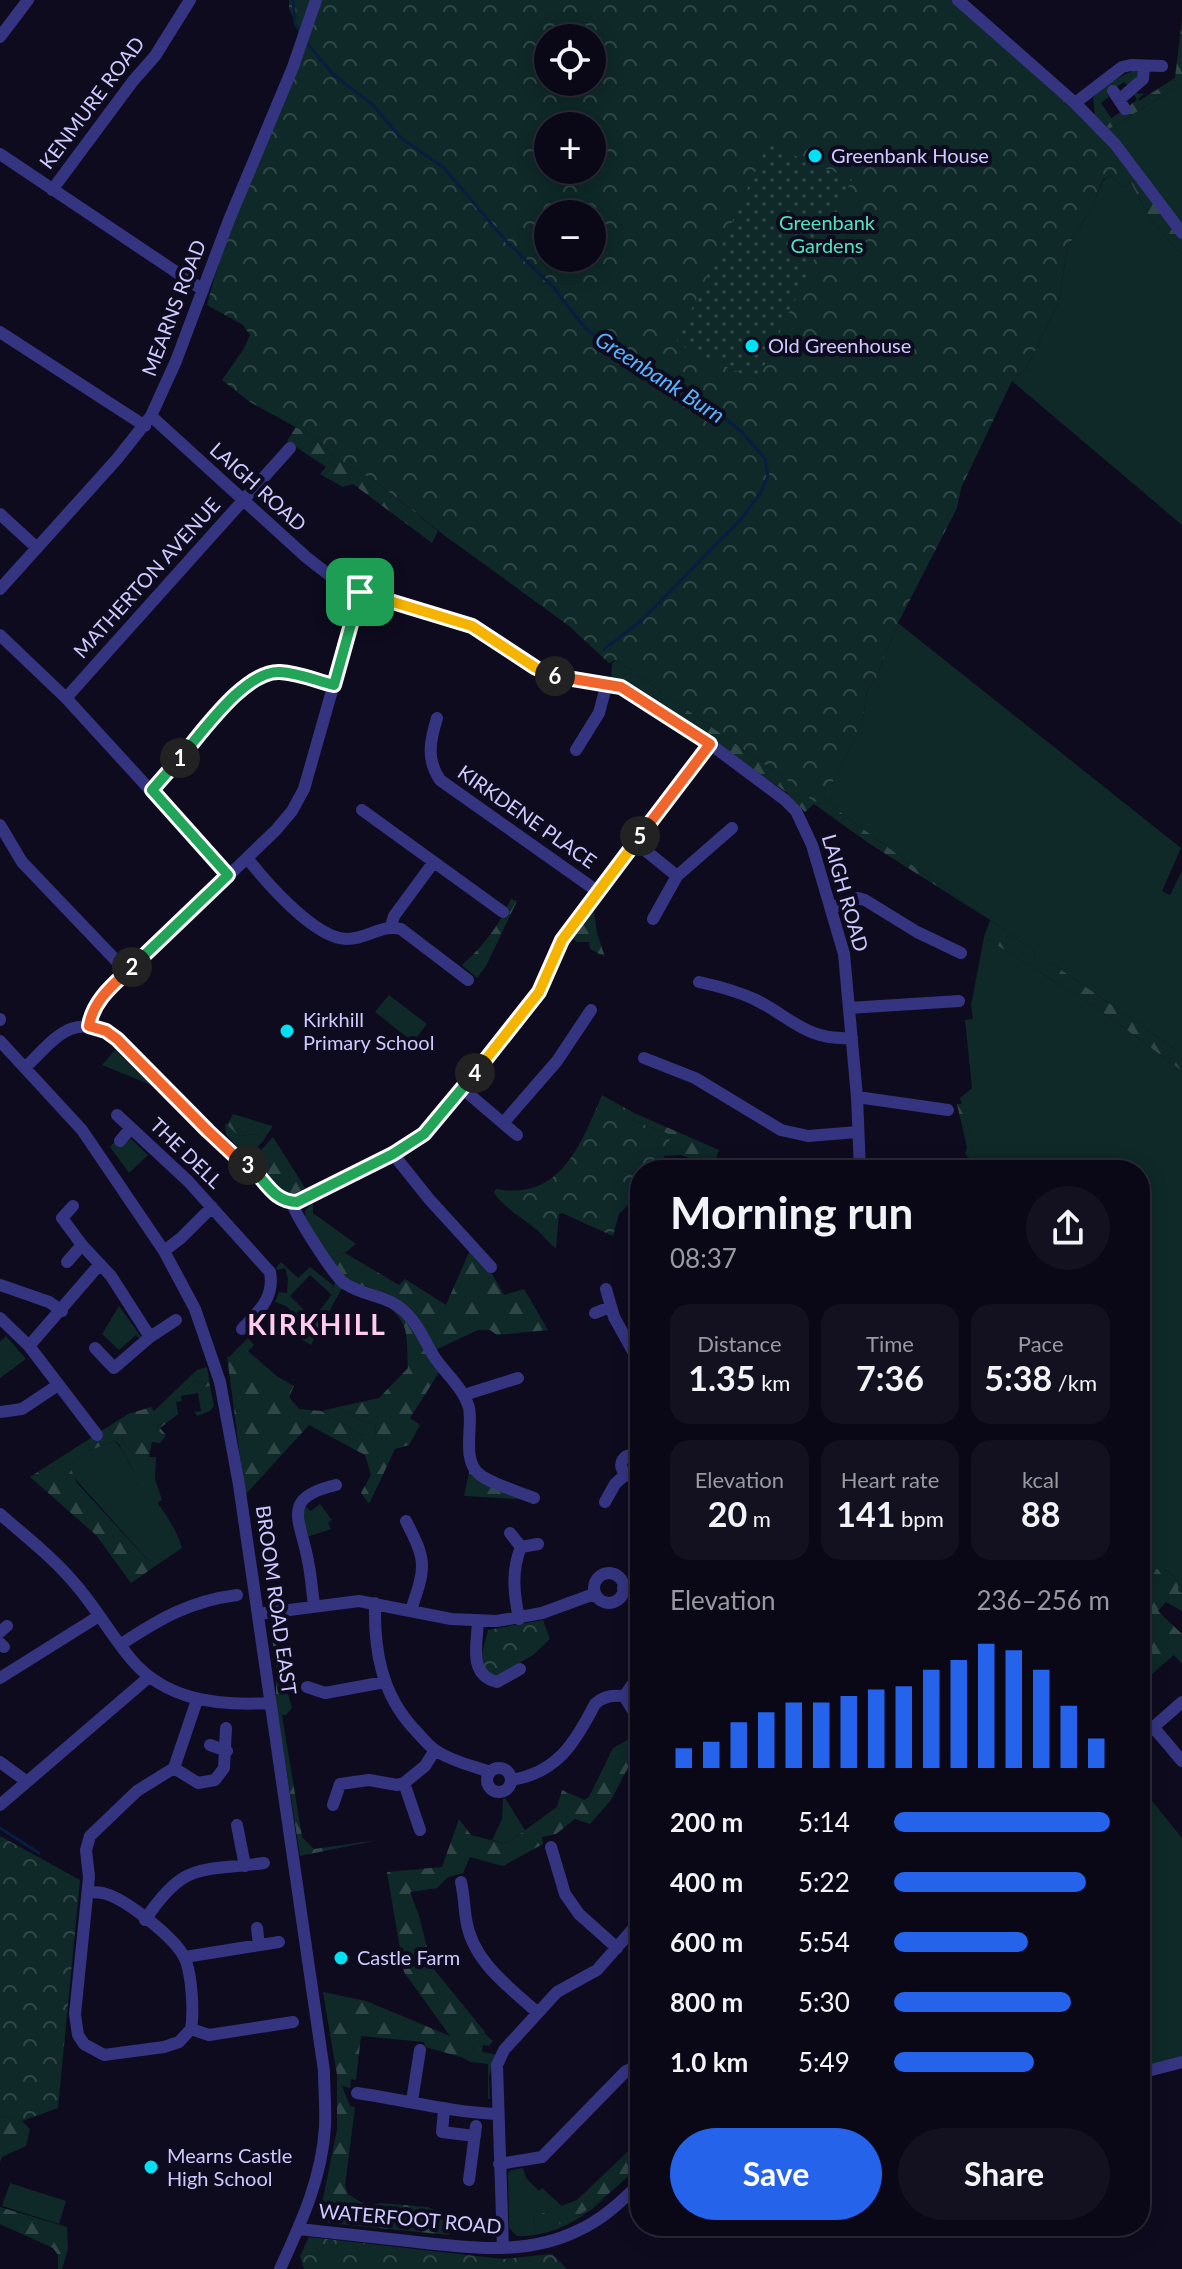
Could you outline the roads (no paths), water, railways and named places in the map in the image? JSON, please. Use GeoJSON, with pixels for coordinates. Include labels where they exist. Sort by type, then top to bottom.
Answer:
{"type":"FeatureCollection","features":[{"type":"Feature","properties":{"kind":"street"},"geometry":{"type":"LineString","coordinates":[[0,37],[28,0]]}},
{"type":"Feature","properties":{"kind":"street","name":"KENMURE ROAD"},"geometry":{"type":"LineString","coordinates":[[52,190],[155,56],[190,0]]}},
{"type":"Feature","properties":{"kind":"street","name":"MEARNS ROAD"},"geometry":{"type":"LineString","coordinates":[[0,589],[148,421],[171,373],[229,220],[293,67],[316,0]]}},
{"type":"Feature","properties":{"kind":"street"},"geometry":{"type":"LineString","coordinates":[[958,0],[1075,103],[1115,144],[1182,233]]}},
{"type":"Feature","properties":{"kind":"street"},"geometry":{"type":"LineString","coordinates":[[1075,103],[1116,70],[1131,65],[1162,66]]}},
{"type":"Feature","properties":{"kind":"street"},"geometry":{"type":"LineString","coordinates":[[1119,100],[1143,79],[1144,66]]}},
{"type":"Feature","properties":{"kind":"street"},"geometry":{"type":"LineString","coordinates":[[0,154],[203,290]]}},
{"type":"Feature","properties":{"kind":"street","name":"LAIGH ROAD"},"geometry":{"type":"LineString","coordinates":[[0,332],[148,421],[323,572],[360,592],[472,626],[552,675],[607,683],[632,692],[710,744],[785,800],[796,811],[812,845],[844,954],[859,1160]]}},
{"type":"Feature","properties":{"kind":"street","name":"MATHERTON AVENUE"},"geometry":{"type":"LineString","coordinates":[[66,698],[290,448]]}},
{"type":"Feature","properties":{"kind":"street"},"geometry":{"type":"LineString","coordinates":[[0,514],[37,548]]}},
{"type":"Feature","properties":{"kind":"street"},"geometry":{"type":"LineString","coordinates":[[89,1026],[94,1006],[284,822],[304,789],[360,592]]}},
{"type":"Feature","properties":{"kind":"street"},"geometry":{"type":"LineString","coordinates":[[0,635],[66,698],[228,875]]}},
{"type":"Feature","properties":{"kind":"street"},"geometry":{"type":"LineString","coordinates":[[152,790],[239,692],[259,675],[278,671],[334,685]]}},
{"type":"Feature","properties":{"kind":"street"},"geometry":{"type":"LineString","coordinates":[[583,746],[599,713],[607,683]]}},
{"type":"Feature","properties":{"kind":"street","name":"KIRKDENE PLACE"},"geometry":{"type":"LineString","coordinates":[[432,724],[430,758],[432,769],[440,780],[597,891]]}},
{"type":"Feature","properties":{"kind":"street"},"geometry":{"type":"LineString","coordinates":[[26,1067],[57,1035],[74,1027],[89,1026],[106,1031],[239,1160],[250,1165],[262,1182],[281,1199],[292,1202],[393,1154],[424,1134],[539,992],[562,940],[710,744]]}},
{"type":"Feature","properties":{"kind":"street"},"geometry":{"type":"LineString","coordinates":[[362,810],[503,912]]}},
{"type":"Feature","properties":{"kind":"street"},"geometry":{"type":"LineString","coordinates":[[0,825],[22,862],[127,972]]}},
{"type":"Feature","properties":{"kind":"street"},"geometry":{"type":"LineString","coordinates":[[653,919],[655,904],[677,876],[725,830]]}},
{"type":"Feature","properties":{"kind":"street"},"geometry":{"type":"LineString","coordinates":[[635,842],[677,876]]}},
{"type":"Feature","properties":{"kind":"street"},"geometry":{"type":"LineString","coordinates":[[247,858],[284,900],[325,932],[346,940],[391,926],[410,934],[468,980]]}},
{"type":"Feature","properties":{"kind":"street"},"geometry":{"type":"LineString","coordinates":[[391,926],[394,916],[433,863]]}},
{"type":"Feature","properties":{"kind":"street"},"geometry":{"type":"LineString","coordinates":[[831,908],[858,898],[865,900],[954,954]]}},
{"type":"Feature","properties":{"kind":"street"},"geometry":{"type":"LineString","coordinates":[[699,982],[723,982],[818,1036],[852,1038]]}},
{"type":"Feature","properties":{"kind":"street"},"geometry":{"type":"LineString","coordinates":[[849,1008],[941,1008],[959,1001]]}},
{"type":"Feature","properties":{"kind":"street"},"geometry":{"type":"LineString","coordinates":[[504,1122],[557,1061],[583,1015]]}},
{"type":"Feature","properties":{"kind":"street","name":"BROOM ROAD EAST"},"geometry":{"type":"LineString","coordinates":[[0,1041],[82,1130],[164,1251],[195,1309],[220,1382],[239,1485],[324,2071],[325,2127],[314,2186],[299,2229]]}},
{"type":"Feature","properties":{"kind":"street"},"geometry":{"type":"LineString","coordinates":[[649,1064],[695,1078],[781,1130],[808,1136],[858,1132]]}},
{"type":"Feature","properties":{"kind":"street"},"geometry":{"type":"LineString","coordinates":[[463,1089],[517,1135]]}},
{"type":"Feature","properties":{"kind":"street"},"geometry":{"type":"LineString","coordinates":[[857,1097],[934,1102],[948,1110]]}},
{"type":"Feature","properties":{"kind":"street","name":"THE DELL"},"geometry":{"type":"LineString","coordinates":[[117,1115],[212,1207],[270,1272],[268,1301],[242,1329]]}},
{"type":"Feature","properties":{"kind":"street","name":"THE DELL"},"geometry":{"type":"LineString","coordinates":[[120,1141],[131,1128]]}},
{"type":"Feature","properties":{"kind":"street"},"geometry":{"type":"LineString","coordinates":[[393,1154],[429,1199],[489,1259]]}},
{"type":"Feature","properties":{"kind":"street"},"geometry":{"type":"LineString","coordinates":[[292,1202],[301,1224],[338,1278],[366,1293],[385,1297],[413,1320],[445,1373],[464,1395],[470,1411],[470,1459],[478,1473],[534,1498]]}},
{"type":"Feature","properties":{"kind":"street"},"geometry":{"type":"LineString","coordinates":[[73,1206],[62,1218],[111,1276],[150,1337]]}},
{"type":"Feature","properties":{"kind":"street","name":"THE DELL"},"geometry":{"type":"LineString","coordinates":[[164,1251],[212,1207]]}},
{"type":"Feature","properties":{"kind":"street"},"geometry":{"type":"LineString","coordinates":[[67,1262],[82,1245]]}},
{"type":"Feature","properties":{"kind":"street"},"geometry":{"type":"LineString","coordinates":[[29,1346],[100,1264]]}},
{"type":"Feature","properties":{"kind":"street"},"geometry":{"type":"LineString","coordinates":[[0,1285],[49,1302],[62,1311]]}},
{"type":"Feature","properties":{"kind":"street"},"geometry":{"type":"LineString","coordinates":[[606,1289],[610,1307],[630,1345]]}},
{"type":"Feature","properties":{"kind":"street"},"geometry":{"type":"LineString","coordinates":[[247,1303],[258,1312]]}},
{"type":"Feature","properties":{"kind":"street"},"geometry":{"type":"LineString","coordinates":[[595,1313],[610,1307]]}},
{"type":"Feature","properties":{"kind":"street"},"geometry":{"type":"LineString","coordinates":[[0,1318],[29,1346],[97,1435]]}},
{"type":"Feature","properties":{"kind":"street"},"geometry":{"type":"LineString","coordinates":[[95,1348],[114,1368],[150,1337],[176,1320]]}},
{"type":"Feature","properties":{"kind":"street"},"geometry":{"type":"LineString","coordinates":[[464,1395],[518,1378]]}},
{"type":"Feature","properties":{"kind":"street"},"geometry":{"type":"LineString","coordinates":[[496,1384],[500,1398]]}},
{"type":"Feature","properties":{"kind":"street"},"geometry":{"type":"LineString","coordinates":[[0,1421],[0,1412],[22,1409],[58,1385]]}},
{"type":"Feature","properties":{"kind":"street"},"geometry":{"type":"LineString","coordinates":[[630,1456],[625,1456],[621,1462],[621,1469],[630,1475]]}},
{"type":"Feature","properties":{"kind":"street"},"geometry":{"type":"LineString","coordinates":[[605,1502],[615,1484],[626,1474]]}},
{"type":"Feature","properties":{"kind":"street"},"geometry":{"type":"LineString","coordinates":[[314,1605],[308,1560],[296,1513],[299,1503],[317,1483],[336,1485]]}},
{"type":"Feature","properties":{"kind":"street"},"geometry":{"type":"LineString","coordinates":[[0,1514],[75,1583],[120,1645],[149,1677],[197,1700],[239,1705],[270,1703]]}},
{"type":"Feature","properties":{"kind":"street"},"geometry":{"type":"LineString","coordinates":[[406,1521],[424,1566],[411,1610]]}},
{"type":"Feature","properties":{"kind":"street"},"geometry":{"type":"LineString","coordinates":[[415,1538],[427,1531]]}},
{"type":"Feature","properties":{"kind":"street"},"geometry":{"type":"LineString","coordinates":[[510,1533],[521,1547]]}},
{"type":"Feature","properties":{"kind":"street"},"geometry":{"type":"LineString","coordinates":[[521,1547],[538,1544]]}},
{"type":"Feature","properties":{"kind":"street"},"geometry":{"type":"LineString","coordinates":[[519,1619],[513,1577],[514,1563],[521,1547]]}},
{"type":"Feature","properties":{"kind":"street"},"geometry":{"type":"LineString","coordinates":[[258,1614],[344,1601],[375,1603],[478,1622],[519,1619],[594,1594],[601,1577],[609,1572],[622,1578],[623,1588],[617,1598],[608,1604],[599,1601],[594,1594]]}},
{"type":"Feature","properties":{"kind":"street"},"geometry":{"type":"LineString","coordinates":[[623,1588],[630,1590]]}},
{"type":"Feature","properties":{"kind":"street"},"geometry":{"type":"LineString","coordinates":[[120,1645],[190,1604],[237,1595]]}},
{"type":"Feature","properties":{"kind":"street"},"geometry":{"type":"LineString","coordinates":[[375,1603],[374,1638],[385,1682],[403,1718],[435,1750],[490,1772],[501,1769],[508,1773],[511,1780]]}},
{"type":"Feature","properties":{"kind":"street"},"geometry":{"type":"LineString","coordinates":[[0,1678],[99,1616]]}},
{"type":"Feature","properties":{"kind":"street"},"geometry":{"type":"LineString","coordinates":[[478,1622],[475,1660],[478,1668],[490,1680],[497,1682],[520,1669]]}},
{"type":"Feature","properties":{"kind":"street"},"geometry":{"type":"LineString","coordinates":[[0,1805],[149,1677]]}},
{"type":"Feature","properties":{"kind":"street"},"geometry":{"type":"LineString","coordinates":[[307,1687],[325,1693],[385,1682]]}},
{"type":"Feature","properties":{"kind":"street"},"geometry":{"type":"LineString","coordinates":[[497,1682],[498,1696]]}},
{"type":"Feature","properties":{"kind":"street"},"geometry":{"type":"LineString","coordinates":[[624,1696],[630,1688]]}},
{"type":"Feature","properties":{"kind":"street"},"geometry":{"type":"LineString","coordinates":[[323,1708],[325,1693]]}},
{"type":"Feature","properties":{"kind":"street"},"geometry":{"type":"LineString","coordinates":[[511,1780],[525,1778],[557,1762],[568,1750],[595,1704],[609,1695],[624,1696]]}},
{"type":"Feature","properties":{"kind":"street"},"geometry":{"type":"LineString","coordinates":[[624,1696],[630,1706]]}},
{"type":"Feature","properties":{"kind":"street"},"geometry":{"type":"LineString","coordinates":[[88,1892],[105,1893],[124,1902],[185,1957],[193,2016],[191,2029],[179,2042],[104,2055],[84,2044],[78,2035],[75,2014],[88,1892],[86,1850],[90,1836],[137,1791],[174,1768],[197,1700]]}},
{"type":"Feature","properties":{"kind":"street"},"geometry":{"type":"LineString","coordinates":[[1150,1731],[1182,1702]]}},
{"type":"Feature","properties":{"kind":"street"},"geometry":{"type":"LineString","coordinates":[[174,1768],[198,1783],[211,1781],[224,1768],[226,1728]]}},
{"type":"Feature","properties":{"kind":"street"},"geometry":{"type":"LineString","coordinates":[[1154,1728],[1182,1761]]}},
{"type":"Feature","properties":{"kind":"street"},"geometry":{"type":"LineString","coordinates":[[210,1745],[227,1751]]}},
{"type":"Feature","properties":{"kind":"street"},"geometry":{"type":"LineString","coordinates":[[340,1784],[369,1780],[397,1785],[404,1783],[425,1766],[435,1750]]}},
{"type":"Feature","properties":{"kind":"street"},"geometry":{"type":"LineString","coordinates":[[0,1762],[26,1781]]}},
{"type":"Feature","properties":{"kind":"street"},"geometry":{"type":"LineString","coordinates":[[329,1772],[340,1784]]}},
{"type":"Feature","properties":{"kind":"street"},"geometry":{"type":"LineString","coordinates":[[490,1772],[487,1783],[495,1791],[506,1789],[511,1780]]}},
{"type":"Feature","properties":{"kind":"street"},"geometry":{"type":"LineString","coordinates":[[404,1783],[420,1830]]}},
{"type":"Feature","properties":{"kind":"street"},"geometry":{"type":"LineString","coordinates":[[333,1805],[340,1784]]}},
{"type":"Feature","properties":{"kind":"street"},"geometry":{"type":"LineString","coordinates":[[398,1816],[412,1811]]}},
{"type":"Feature","properties":{"kind":"street"},"geometry":{"type":"LineString","coordinates":[[237,1825],[245,1866]]}},
{"type":"Feature","properties":{"kind":"street"},"geometry":{"type":"LineString","coordinates":[[551,1847],[565,1894],[579,1914],[617,1948]]}},
{"type":"Feature","properties":{"kind":"street"},"geometry":{"type":"LineString","coordinates":[[145,1920],[177,1880],[188,1874],[264,1863]]}},
{"type":"Feature","properties":{"kind":"street"},"geometry":{"type":"LineString","coordinates":[[461,1882],[467,1905],[466,1920],[475,1947],[487,1968],[538,2013]]}},
{"type":"Feature","properties":{"kind":"street"},"geometry":{"type":"LineString","coordinates":[[257,1928],[259,1945]]}},
{"type":"Feature","properties":{"kind":"street"},"geometry":{"type":"LineString","coordinates":[[503,2248],[497,2065],[504,2050],[557,1992],[597,1970],[630,1933]]}},
{"type":"Feature","properties":{"kind":"street"},"geometry":{"type":"LineString","coordinates":[[185,1957],[279,1942]]}},
{"type":"Feature","properties":{"kind":"street"},"geometry":{"type":"LineString","coordinates":[[191,2029],[209,2035],[293,2022]]}},
{"type":"Feature","properties":{"kind":"street"},"geometry":{"type":"LineString","coordinates":[[412,2101],[420,2050]]}},
{"type":"Feature","properties":{"kind":"street"},"geometry":{"type":"LineString","coordinates":[[1150,2070],[1182,2062]]}},
{"type":"Feature","properties":{"kind":"street"},"geometry":{"type":"LineString","coordinates":[[499,2164],[542,2157],[630,2069]]}},
{"type":"Feature","properties":{"kind":"street"},"geometry":{"type":"LineString","coordinates":[[357,2093],[412,2101],[444,2110],[497,2114]]}},
{"type":"Feature","properties":{"kind":"street"},"geometry":{"type":"LineString","coordinates":[[444,2110],[442,2132],[475,2131],[469,2180]]}},
{"type":"Feature","properties":{"kind":"street","name":"WATERFOOT ROAD"},"geometry":{"type":"LineString","coordinates":[[280,2269],[299,2229],[503,2248],[545,2243],[575,2233],[616,2206],[630,2193]]}},
{"type":"Feature","properties":{"kind":"waterway","name":"Greenbank Burn"},"geometry":{"type":"LineString","coordinates":[[293,0],[295,23],[300,32]]}},
{"type":"Feature","properties":{"kind":"waterway","name":"Greenbank Burn"},"geometry":{"type":"LineString","coordinates":[[306,42],[334,75],[373,105],[401,138],[443,167],[507,242],[553,287],[586,329],[627,357],[693,393],[741,431],[765,459],[768,476],[761,492],[742,518],[641,621],[604,649]]}},
{"type":"Feature","properties":{"kind":"waterway"},"geometry":{"type":"LineString","coordinates":[[0,1828],[39,1853]]}},
{"type":"Feature","properties":{"kind":"place","name":"Greenbank House"},"geometry":{"type":"Point","coordinates":[815,156]}},
{"type":"Feature","properties":{"kind":"place","name":"Old Greenhouse"},"geometry":{"type":"Point","coordinates":[752,346]}},
{"type":"Feature","properties":{"kind":"place","name":"Kirkhill Primary School"},"geometry":{"type":"Point","coordinates":[287,1031]}},
{"type":"Feature","properties":{"kind":"place","name":"Castle Farm"},"geometry":{"type":"Point","coordinates":[341,1958]}},
{"type":"Feature","properties":{"kind":"place","name":"Mearns Castle High School"},"geometry":{"type":"Point","coordinates":[151,2167]}},
{"type":"Feature","properties":{"kind":"district","name":"KIRKHILL"},"geometry":{"type":"Point","coordinates":[317,1325]}},
{"type":"Feature","properties":{"kind":"park label","name":"Greenbank Gardens"},"geometry":{"type":"Point","coordinates":[827,234]}}]}
